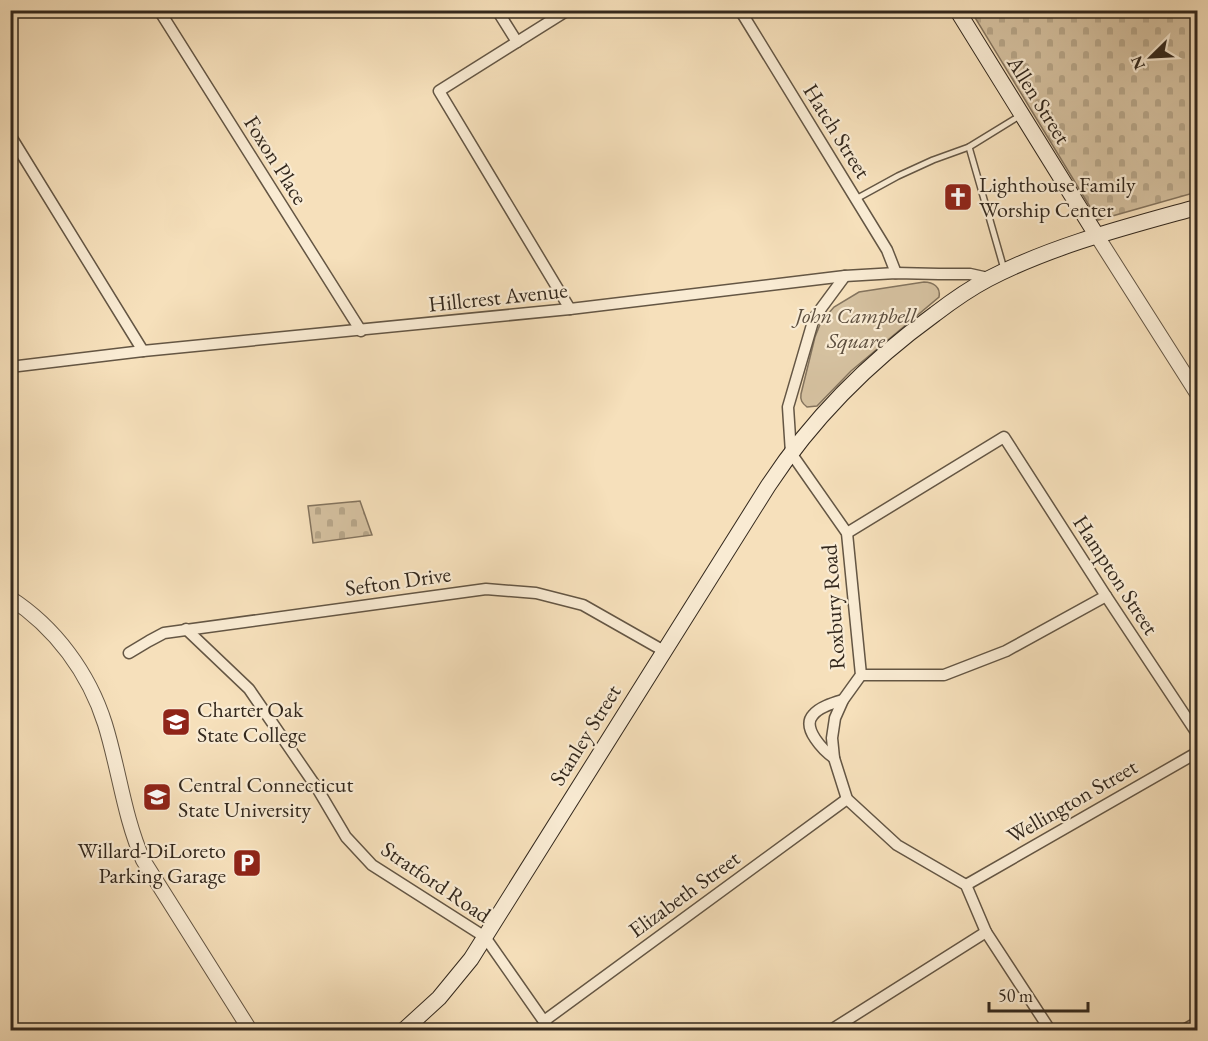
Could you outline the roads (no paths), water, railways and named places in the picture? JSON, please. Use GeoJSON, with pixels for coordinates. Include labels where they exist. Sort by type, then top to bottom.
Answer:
{"type":"FeatureCollection","features":[{"type":"Feature","properties":{"kind":"main road","name":"Allen Street"},"geometry":{"type":"LineString","coordinates":[[957,10],[1097,236]]}},
{"type":"Feature","properties":{"kind":"main road","name":"Stanley Street"},"geometry":{"type":"LineString","coordinates":[[404,1030],[424,1014],[446,991],[471,959],[765,492],[791,453],[825,412],[874,364],[926,320],[988,278],[1045,253],[1197,207]]}},
{"type":"Feature","properties":{"kind":"street","name":"Foxon Place"},"geometry":{"type":"LineString","coordinates":[[159,10],[361,331]]}},
{"type":"Feature","properties":{"kind":"street"},"geometry":{"type":"LineString","coordinates":[[497,10],[517,42]]}},
{"type":"Feature","properties":{"kind":"street"},"geometry":{"type":"LineString","coordinates":[[568,10],[438,92],[570,309]]}},
{"type":"Feature","properties":{"kind":"street","name":"Hatch Street"},"geometry":{"type":"LineString","coordinates":[[740,10],[887,250],[897,273]]}},
{"type":"Feature","properties":{"kind":"street"},"geometry":{"type":"LineString","coordinates":[[10,135],[143,351]]}},
{"type":"Feature","properties":{"kind":"street","name":"Allen Street"},"geometry":{"type":"LineString","coordinates":[[1097,236],[1197,395]]}},
{"type":"Feature","properties":{"kind":"street","name":"Hillcrest Avenue"},"geometry":{"type":"LineString","coordinates":[[10,367],[143,351],[570,309],[845,276],[897,273],[970,274],[988,278]]}},
{"type":"Feature","properties":{"kind":"street"},"geometry":{"type":"LineString","coordinates":[[791,453],[788,407],[814,318],[845,276]]}},
{"type":"Feature","properties":{"kind":"street","name":"Hampton Street"},"geometry":{"type":"LineString","coordinates":[[847,532],[1004,437],[1197,735]]}},
{"type":"Feature","properties":{"kind":"street","name":"Roxbury Road"},"geometry":{"type":"LineString","coordinates":[[791,453],[847,532],[861,675],[843,700],[835,718],[832,738],[834,758],[847,799],[897,845],[966,885]]}},
{"type":"Feature","properties":{"kind":"street","name":"Sefton Drive"},"geometry":{"type":"LineString","coordinates":[[129,653],[164,633],[186,629],[486,589],[536,593],[583,605],[664,651]]}},
{"type":"Feature","properties":{"kind":"street"},"geometry":{"type":"LineString","coordinates":[[861,675],[944,675],[1006,651],[1106,596]]}},
{"type":"Feature","properties":{"kind":"street"},"geometry":{"type":"LineString","coordinates":[[10,598],[34,616],[59,641],[87,682],[104,722],[133,834],[144,860],[250,1030]]}},
{"type":"Feature","properties":{"kind":"street","name":"Stratford Road"},"geometry":{"type":"LineString","coordinates":[[186,629],[249,689],[317,788],[346,837],[372,865],[485,937],[547,1026]]}},
{"type":"Feature","properties":{"kind":"street","name":"Roxbury Road"},"geometry":{"type":"LineString","coordinates":[[834,758],[824,750],[809,722],[813,713],[843,700]]}},
{"type":"Feature","properties":{"kind":"street","name":"Wellington Street"},"geometry":{"type":"LineString","coordinates":[[966,885],[1197,752]]}},
{"type":"Feature","properties":{"kind":"street","name":"Elizabeth Street"},"geometry":{"type":"LineString","coordinates":[[547,1026],[847,799]]}},
{"type":"Feature","properties":{"kind":"street"},"geometry":{"type":"LineString","coordinates":[[966,885],[986,932],[1050,1030]]}},
{"type":"Feature","properties":{"kind":"street"},"geometry":{"type":"LineString","coordinates":[[831,1030],[986,932]]}},
{"type":"Feature","properties":{"kind":"street"},"geometry":{"type":"LineString","coordinates":[[1184,1030],[1197,1022]]}},
{"type":"Feature","properties":{"kind":"lane"},"geometry":{"type":"LineString","coordinates":[[856,199],[906,172],[969,147],[1022,115]]}},
{"type":"Feature","properties":{"kind":"lane"},"geometry":{"type":"LineString","coordinates":[[969,147],[1004,271]]}},
{"type":"Feature","properties":{"kind":"place","name":"Lighthouse Family Worship Center"},"geometry":{"type":"Point","coordinates":[958,197]}},
{"type":"Feature","properties":{"kind":"place","name":"Charter Oak State College"},"geometry":{"type":"Point","coordinates":[176,722]}},
{"type":"Feature","properties":{"kind":"place","name":"Central Connecticut State University"},"geometry":{"type":"Point","coordinates":[157,797]}},
{"type":"Feature","properties":{"kind":"place","name":"Willard-DiLoreto Parking Garage"},"geometry":{"type":"Point","coordinates":[247,863]}},
{"type":"Feature","properties":{"kind":"park label","name":"John Campbell Square"},"geometry":{"type":"Point","coordinates":[856,328]}}]}
